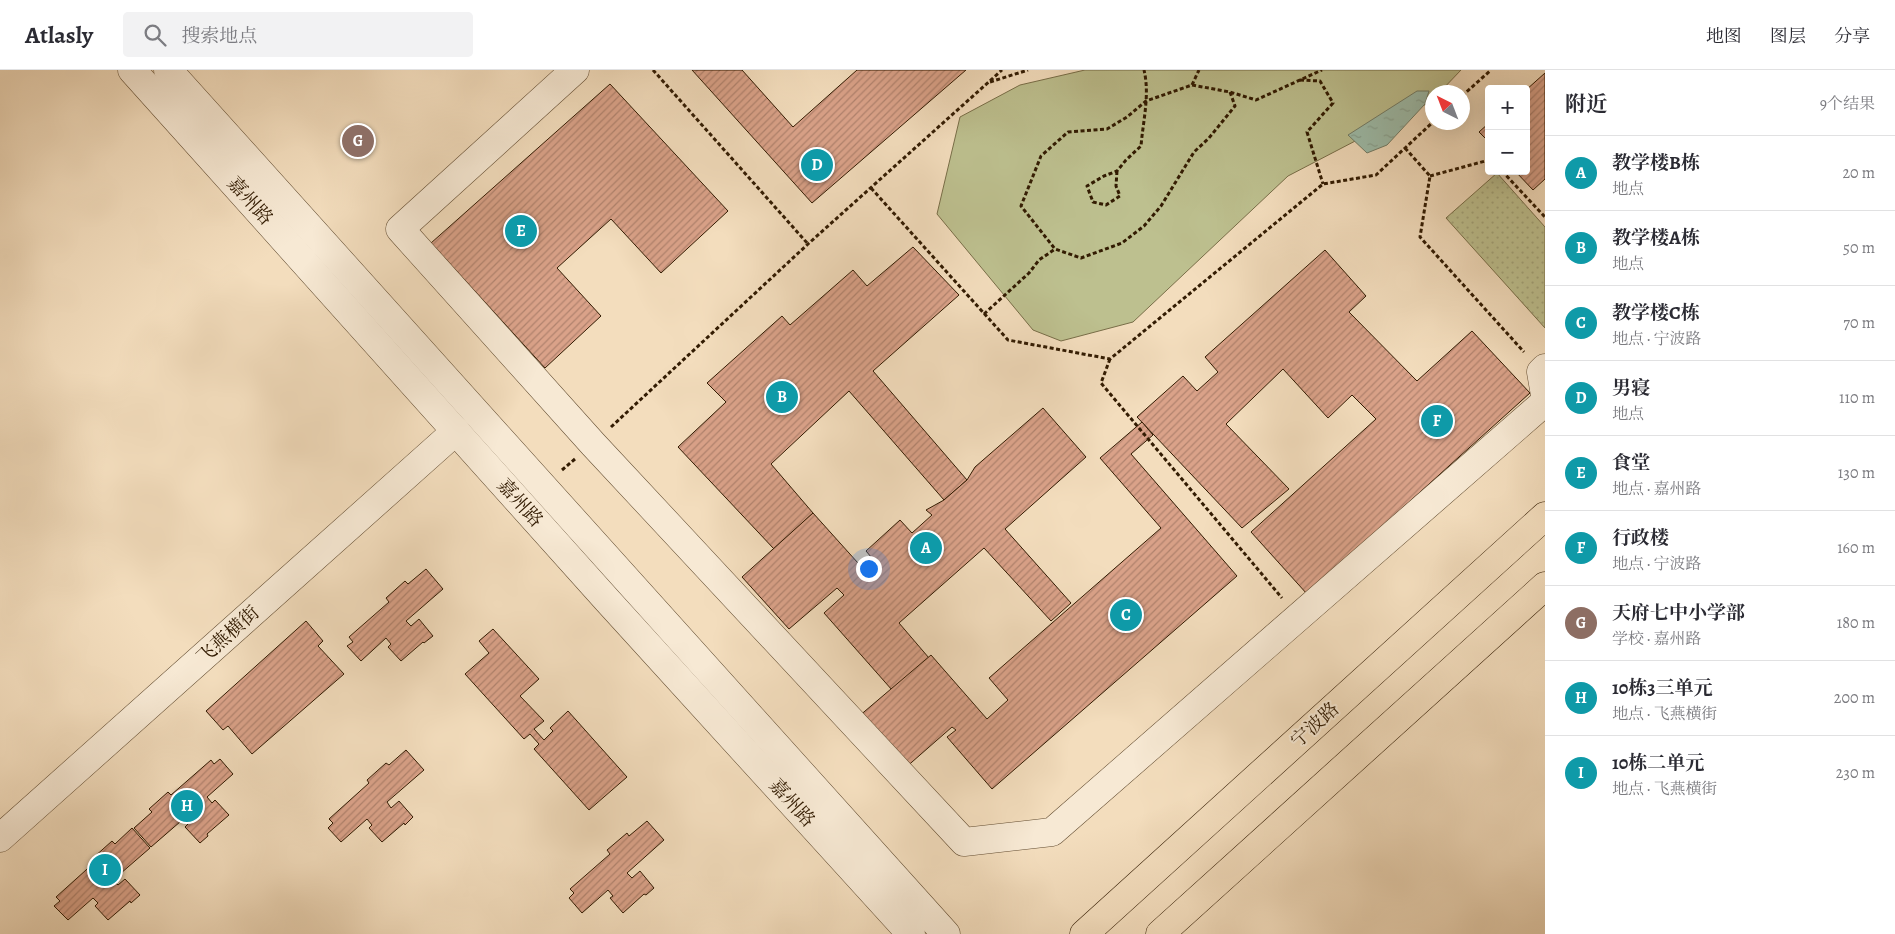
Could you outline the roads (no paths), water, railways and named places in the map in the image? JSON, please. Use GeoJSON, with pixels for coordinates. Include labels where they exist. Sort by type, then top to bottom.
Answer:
{"type":"FeatureCollection","features":[{"type":"Feature","properties":{"kind":"main road","name":"宁波路"},"geometry":{"type":"LineString","coordinates":[[1084,934],[1545,516]]}},
{"type":"Feature","properties":{"kind":"main road"},"geometry":{"type":"LineString","coordinates":[[1160,934],[1545,586]]}},
{"type":"Feature","properties":{"kind":"street","name":"嘉州路"},"geometry":{"type":"LineString","coordinates":[[132,70],[911,934]]}},
{"type":"Feature","properties":{"kind":"street"},"geometry":{"type":"LineString","coordinates":[[168,70],[946,934]]}},
{"type":"Feature","properties":{"kind":"street"},"geometry":{"type":"LineString","coordinates":[[575,70],[400,229],[593,444],[964,842],[1052,832],[1545,402]]}},
{"type":"Feature","properties":{"kind":"street","name":"飞燕横街"},"geometry":{"type":"LineString","coordinates":[[0,838],[456,431]]}},
{"type":"Feature","properties":{"kind":"water"},"geometry":{"type":"Polygon","coordinates":[[[1417,91],[1425,91],[1425,104],[1387,145],[1367,153],[1348,135],[1417,91]]]}},
{"type":"Feature","properties":{"kind":"place","name":"天府七中小学部"},"geometry":{"type":"Point","coordinates":[358,141]}},
{"type":"Feature","properties":{"kind":"place","name":"男寝"},"geometry":{"type":"Point","coordinates":[817,165]}},
{"type":"Feature","properties":{"kind":"place","name":"食堂"},"geometry":{"type":"Point","coordinates":[521,231]}},
{"type":"Feature","properties":{"kind":"place","name":"教学楼A栋"},"geometry":{"type":"Point","coordinates":[782,397]}},
{"type":"Feature","properties":{"kind":"place","name":"行政楼"},"geometry":{"type":"Point","coordinates":[1437,421]}},
{"type":"Feature","properties":{"kind":"place","name":"教学楼B栋"},"geometry":{"type":"Point","coordinates":[926,548]}},
{"type":"Feature","properties":{"kind":"place","name":"教学楼C栋"},"geometry":{"type":"Point","coordinates":[1126,615]}},
{"type":"Feature","properties":{"kind":"place","name":"10栋3三单元"},"geometry":{"type":"Point","coordinates":[187,806]}},
{"type":"Feature","properties":{"kind":"place","name":"10栋二单元"},"geometry":{"type":"Point","coordinates":[105,870]}}]}
